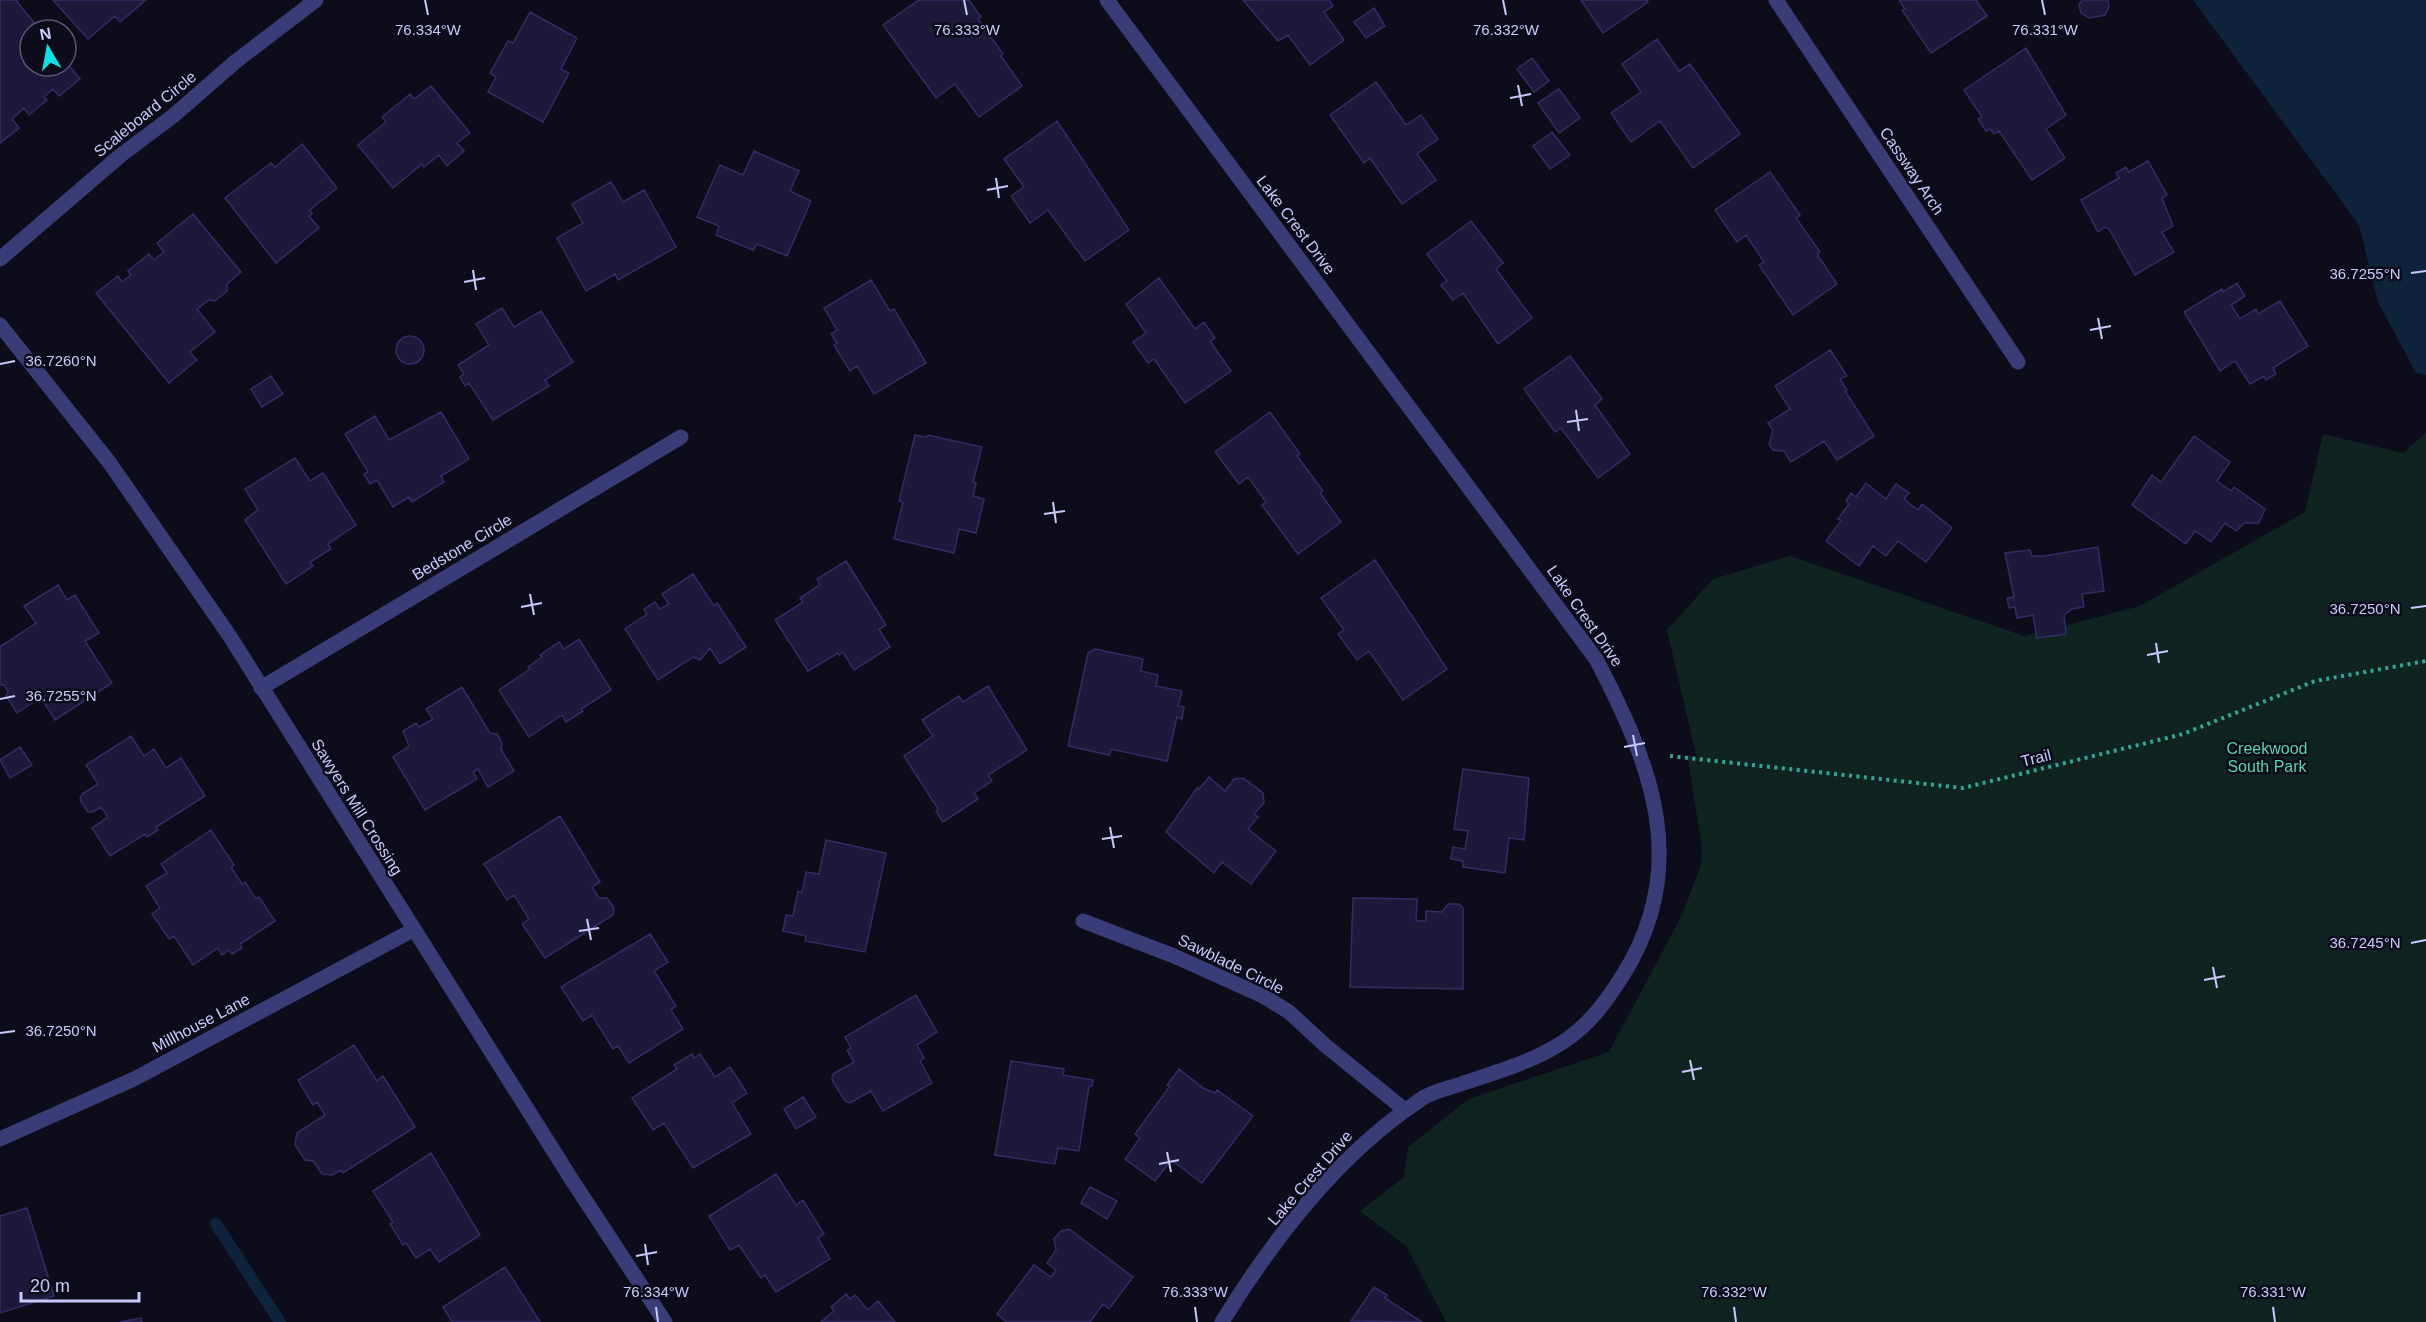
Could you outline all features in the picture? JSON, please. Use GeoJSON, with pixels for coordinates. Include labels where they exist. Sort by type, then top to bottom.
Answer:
{"type":"FeatureCollection","features":[{"type":"Feature","properties":{"kind":"street","name":"Scaleboard Circle"},"geometry":{"type":"LineString","coordinates":[[0,259],[121,155],[173,116],[235,62],[315,0]]}},
{"type":"Feature","properties":{"kind":"street","name":"Lake Crest Drive"},"geometry":{"type":"LineString","coordinates":[[1107,0],[1596,659],[1627,718],[1650,783],[1659,829],[1660,875],[1649,923],[1636,955],[1602,1009],[1563,1042],[1522,1063],[1423,1097],[1362,1143],[1292,1222],[1244,1286],[1222,1322]]}},
{"type":"Feature","properties":{"kind":"street","name":"Cassway Arch"},"geometry":{"type":"LineString","coordinates":[[1776,0],[2018,362]]}},
{"type":"Feature","properties":{"kind":"street","name":"Sawyers Mill Crossing"},"geometry":{"type":"LineString","coordinates":[[0,325],[109,462],[229,635],[413,930],[666,1322]]}},
{"type":"Feature","properties":{"kind":"street","name":"Bedstone Circle"},"geometry":{"type":"LineString","coordinates":[[261,688],[681,436]]}},
{"type":"Feature","properties":{"kind":"street","name":"Sawblade Circle"},"geometry":{"type":"LineString","coordinates":[[1083,921],[1174,956],[1263,996],[1289,1012],[1405,1110]]}},
{"type":"Feature","properties":{"kind":"street","name":"Millhouse Lane"},"geometry":{"type":"LineString","coordinates":[[0,1139],[134,1079],[413,930]]}},
{"type":"Feature","properties":{"kind":"path","name":"Trail"},"geometry":{"type":"LineString","coordinates":[[1639,753],[1964,788],[2183,734],[2315,681],[2426,661]]}},
{"type":"Feature","properties":{"kind":"green space","name":"Creekwood South Park"},"geometry":{"type":"Polygon","coordinates":[[[2426,433],[2426,1322],[1446,1322],[1407,1247],[1360,1211],[1404,1177],[1408,1147],[1469,1099],[1609,1052],[1682,915],[1701,865],[1702,847],[1687,754],[1697,759],[1667,630],[1713,579],[1790,556],[2024,636],[2140,606],[2305,512],[2323,434],[2403,453],[2426,433]]]}},
{"type":"Feature","properties":{"kind":"water"},"geometry":{"type":"Polygon","coordinates":[[[2193,0],[2426,0],[2426,375],[2416,373],[2378,302],[2359,225],[2193,0]]]}},
{"type":"Feature","properties":{"kind":"building"},"geometry":{"type":"Polygon","coordinates":[[[0,0],[16,0],[30,18],[18,18],[18,78],[78,77],[80,79],[59,96],[53,89],[44,97],[47,100],[29,115],[24,108],[12,119],[19,128],[0,143],[0,0]]]}},
{"type":"Feature","properties":{"kind":"building"},"geometry":{"type":"Polygon","coordinates":[[[53,0],[146,0],[120,22],[115,16],[88,39],[78,28],[78,18],[69,18],[53,0]]]}},
{"type":"Feature","properties":{"kind":"building"},"geometry":{"type":"Polygon","coordinates":[[[919,0],[969,0],[981,17],[978,19],[1022,86],[979,117],[955,84],[936,98],[883,25],[919,0]]]}},
{"type":"Feature","properties":{"kind":"building"},"geometry":{"type":"Polygon","coordinates":[[[1243,0],[1329,0],[1333,6],[1324,12],[1344,40],[1310,65],[1288,35],[1278,41],[1243,0]]]}},
{"type":"Feature","properties":{"kind":"building"},"geometry":{"type":"Polygon","coordinates":[[[1581,0],[1647,0],[1648,2],[1603,33],[1581,0]]]}},
{"type":"Feature","properties":{"kind":"building"},"geometry":{"type":"Polygon","coordinates":[[[1899,0],[1976,0],[1987,16],[1931,53],[1902,10],[1905,9],[1899,0]]]}},
{"type":"Feature","properties":{"kind":"building"},"geometry":{"type":"Polygon","coordinates":[[[2082,0],[2108,0],[2109,7],[2105,15],[2089,18],[2081,13],[2079,5],[2082,0]]]}},
{"type":"Feature","properties":{"kind":"building"},"geometry":{"type":"Polygon","coordinates":[[[1374,8],[1385,26],[1366,38],[1354,22],[1374,8]]]}},
{"type":"Feature","properties":{"kind":"building"},"geometry":{"type":"Polygon","coordinates":[[[530,12],[577,38],[561,69],[569,73],[543,122],[488,92],[496,77],[490,73],[508,41],[513,43],[530,12]]]}},
{"type":"Feature","properties":{"kind":"building"},"geometry":{"type":"Polygon","coordinates":[[[1657,39],[1679,71],[1690,64],[1740,134],[1693,168],[1660,121],[1631,142],[1611,113],[1641,92],[1622,64],[1657,39]]]}},
{"type":"Feature","properties":{"kind":"building"},"geometry":{"type":"Polygon","coordinates":[[[2026,48],[2066,115],[2046,129],[2065,158],[2032,180],[1999,131],[1994,134],[1990,129],[1986,131],[1978,119],[1982,117],[1964,90],[2026,48]]]}},
{"type":"Feature","properties":{"kind":"building"},"geometry":{"type":"Polygon","coordinates":[[[1532,58],[1549,81],[1534,92],[1517,69],[1532,58]]]}},
{"type":"Feature","properties":{"kind":"building"},"geometry":{"type":"Polygon","coordinates":[[[1376,82],[1406,125],[1421,115],[1438,139],[1417,154],[1436,180],[1402,204],[1370,158],[1364,163],[1330,115],[1376,82]]]}},
{"type":"Feature","properties":{"kind":"building"},"geometry":{"type":"Polygon","coordinates":[[[431,86],[470,133],[457,143],[464,151],[447,166],[439,155],[424,167],[422,164],[393,188],[358,145],[386,122],[382,117],[410,94],[414,99],[431,86]]]}},
{"type":"Feature","properties":{"kind":"building"},"geometry":{"type":"Polygon","coordinates":[[[1559,89],[1580,118],[1559,133],[1538,103],[1559,89]]]}},
{"type":"Feature","properties":{"kind":"building"},"geometry":{"type":"Polygon","coordinates":[[[1057,121],[1129,230],[1085,261],[1048,210],[1030,223],[1011,196],[1024,187],[1004,159],[1057,121]]]}},
{"type":"Feature","properties":{"kind":"building"},"geometry":{"type":"Polygon","coordinates":[[[1552,132],[1570,155],[1550,169],[1533,146],[1552,132]]]}},
{"type":"Feature","properties":{"kind":"building"},"geometry":{"type":"Polygon","coordinates":[[[302,144],[337,188],[310,210],[312,214],[309,216],[319,228],[276,263],[225,198],[271,163],[275,167],[302,144]]]}},
{"type":"Feature","properties":{"kind":"building"},"geometry":{"type":"Polygon","coordinates":[[[754,151],[799,171],[790,191],[811,201],[787,256],[757,244],[753,250],[716,235],[719,226],[697,217],[720,165],[743,175],[754,151]]]}},
{"type":"Feature","properties":{"kind":"building"},"geometry":{"type":"Polygon","coordinates":[[[2148,161],[2167,195],[2162,198],[2173,226],[2162,232],[2174,252],[2135,275],[2109,229],[2105,227],[2098,232],[2081,200],[2119,178],[2116,173],[2126,167],[2129,172],[2148,161]]]}},
{"type":"Feature","properties":{"kind":"building"},"geometry":{"type":"Polygon","coordinates":[[[1770,172],[1800,215],[1796,218],[1820,252],[1817,254],[1837,284],[1793,315],[1759,265],[1764,262],[1746,235],[1737,242],[1715,210],[1770,172]]]}},
{"type":"Feature","properties":{"kind":"building"},"geometry":{"type":"Polygon","coordinates":[[[611,182],[623,202],[644,190],[676,247],[618,280],[615,274],[586,291],[557,238],[583,223],[572,204],[611,182]]]}},
{"type":"Feature","properties":{"kind":"building"},"geometry":{"type":"Polygon","coordinates":[[[193,214],[241,272],[227,284],[227,291],[215,301],[209,300],[197,309],[215,332],[190,352],[197,360],[169,383],[96,293],[118,276],[122,282],[131,275],[128,271],[149,254],[154,260],[164,252],[157,243],[193,214]]]}},
{"type":"Feature","properties":{"kind":"building"},"geometry":{"type":"Polygon","coordinates":[[[1471,221],[1503,263],[1496,269],[1532,318],[1498,344],[1463,293],[1453,300],[1441,285],[1447,281],[1427,254],[1471,221]]]}},
{"type":"Feature","properties":{"kind":"building"},"geometry":{"type":"Polygon","coordinates":[[[1159,278],[1195,329],[1204,322],[1215,338],[1210,341],[1231,371],[1185,403],[1154,359],[1148,363],[1133,342],[1146,333],[1126,304],[1159,278]]]}},
{"type":"Feature","properties":{"kind":"building"},"geometry":{"type":"Polygon","coordinates":[[[871,280],[890,311],[894,309],[926,363],[874,394],[857,366],[850,371],[834,345],[837,343],[831,334],[837,330],[824,308],[871,280]]]}},
{"type":"Feature","properties":{"kind":"building"},"geometry":{"type":"Polygon","coordinates":[[[2237,283],[2245,296],[2231,305],[2240,319],[2256,309],[2258,314],[2280,301],[2308,346],[2273,368],[2276,374],[2266,380],[2264,376],[2250,384],[2235,361],[2220,371],[2184,312],[2222,289],[2223,292],[2237,283]]]}},
{"type":"Feature","properties":{"kind":"building"},"geometry":{"type":"Polygon","coordinates":[[[502,308],[514,327],[541,311],[573,362],[545,380],[549,386],[493,420],[469,383],[465,386],[460,377],[464,374],[458,365],[489,345],[476,324],[502,308]]]}},
{"type":"Feature","properties":{"kind":"building"},"geometry":{"type":"Polygon","coordinates":[[[410,336],[420,340],[424,350],[420,360],[410,364],[400,360],[396,350],[400,340],[410,336]]]}},
{"type":"Feature","properties":{"kind":"building"},"geometry":{"type":"Polygon","coordinates":[[[1830,350],[1847,376],[1840,379],[1847,390],[1845,391],[1874,436],[1837,460],[1824,441],[1791,462],[1784,451],[1773,450],[1769,444],[1773,430],[1768,423],[1790,409],[1775,386],[1830,350]]]}},
{"type":"Feature","properties":{"kind":"building"},"geometry":{"type":"Polygon","coordinates":[[[1570,356],[1602,399],[1595,405],[1630,454],[1598,478],[1561,428],[1555,432],[1524,389],[1570,356]]]}},
{"type":"Feature","properties":{"kind":"building"},"geometry":{"type":"Polygon","coordinates":[[[271,376],[283,394],[262,407],[251,389],[271,376]]]}},
{"type":"Feature","properties":{"kind":"building"},"geometry":{"type":"Polygon","coordinates":[[[441,412],[469,459],[441,476],[444,482],[412,502],[409,497],[393,507],[377,480],[370,484],[364,474],[368,472],[345,434],[375,416],[389,440],[441,412]]]}},
{"type":"Feature","properties":{"kind":"building"},"geometry":{"type":"Polygon","coordinates":[[[1270,412],[1300,454],[1297,456],[1323,491],[1320,493],[1341,522],[1298,554],[1262,505],[1266,502],[1248,477],[1239,484],[1215,452],[1270,412]]]}},
{"type":"Feature","properties":{"kind":"building"},"geometry":{"type":"Polygon","coordinates":[[[915,435],[927,437],[928,435],[982,447],[973,482],[976,483],[973,496],[984,499],[976,533],[959,529],[954,553],[894,539],[903,502],[899,501],[915,435]]]}},
{"type":"Feature","properties":{"kind":"building"},"geometry":{"type":"Polygon","coordinates":[[[2194,436],[2230,462],[2217,481],[2231,491],[2234,487],[2265,509],[2259,523],[2244,523],[2236,531],[2225,523],[2211,542],[2195,531],[2186,544],[2132,505],[2152,475],[2161,482],[2194,436]]]}},
{"type":"Feature","properties":{"kind":"building"},"geometry":{"type":"Polygon","coordinates":[[[295,458],[310,481],[323,473],[356,525],[328,544],[331,549],[310,562],[313,566],[286,584],[245,520],[258,510],[245,489],[295,458]]]}},
{"type":"Feature","properties":{"kind":"building"},"geometry":{"type":"Polygon","coordinates":[[[1866,483],[1886,499],[1896,484],[1909,493],[1904,499],[1918,510],[1922,504],[1952,528],[1926,562],[1898,541],[1886,556],[1873,546],[1859,566],[1826,541],[1841,521],[1838,519],[1849,504],[1846,501],[1851,493],[1856,497],[1866,483]]]}},
{"type":"Feature","properties":{"kind":"building"},"geometry":{"type":"Polygon","coordinates":[[[2098,547],[2104,591],[2082,594],[2084,607],[2072,609],[2064,615],[2066,634],[2037,638],[2033,615],[2017,618],[2015,607],[2009,608],[2007,598],[2014,597],[2005,553],[2030,550],[2032,556],[2044,556],[2098,547]]]}},
{"type":"Feature","properties":{"kind":"building"},"geometry":{"type":"Polygon","coordinates":[[[1375,560],[1447,669],[1403,700],[1369,651],[1357,660],[1338,634],[1344,630],[1321,598],[1375,560]]]}},
{"type":"Feature","properties":{"kind":"building"},"geometry":{"type":"Polygon","coordinates":[[[846,561],[886,625],[879,629],[890,647],[854,670],[843,652],[808,671],[775,620],[803,602],[800,598],[820,585],[817,579],[846,561]]]}},
{"type":"Feature","properties":{"kind":"building"},"geometry":{"type":"Polygon","coordinates":[[[693,574],[714,606],[717,603],[746,647],[720,664],[710,648],[700,660],[693,657],[658,680],[625,629],[647,614],[644,609],[655,602],[660,609],[669,604],[662,594],[693,574]]]}},
{"type":"Feature","properties":{"kind":"building"},"geometry":{"type":"Polygon","coordinates":[[[58,585],[67,600],[75,595],[99,633],[85,641],[112,683],[55,720],[41,697],[17,713],[6,696],[8,691],[4,685],[0,685],[0,647],[36,623],[24,606],[58,585]]]}},
{"type":"Feature","properties":{"kind":"building"},"geometry":{"type":"Polygon","coordinates":[[[579,639],[611,690],[581,709],[583,711],[566,722],[562,715],[529,737],[499,690],[530,669],[528,667],[542,657],[540,655],[559,642],[564,649],[579,639]]]}},
{"type":"Feature","properties":{"kind":"building"},"geometry":{"type":"Polygon","coordinates":[[[1095,649],[1143,659],[1141,671],[1158,675],[1156,686],[1182,691],[1178,706],[1184,707],[1182,719],[1177,717],[1167,761],[1111,749],[1109,755],[1068,746],[1088,653],[1095,649]]]}},
{"type":"Feature","properties":{"kind":"building"},"geometry":{"type":"Polygon","coordinates":[[[988,686],[1027,750],[988,775],[992,781],[974,793],[978,799],[943,822],[936,811],[938,809],[904,756],[933,736],[922,720],[959,696],[963,702],[988,686]]]}},
{"type":"Feature","properties":{"kind":"building"},"geometry":{"type":"Polygon","coordinates":[[[462,687],[490,733],[497,734],[502,743],[501,749],[514,771],[488,787],[478,769],[473,772],[477,779],[425,810],[393,757],[409,746],[403,731],[416,723],[419,727],[433,719],[426,709],[462,687]]]}},
{"type":"Feature","properties":{"kind":"building"},"geometry":{"type":"Polygon","coordinates":[[[131,736],[144,756],[154,749],[166,768],[181,758],[205,796],[156,827],[158,830],[147,837],[145,834],[110,856],[92,828],[108,817],[101,807],[88,812],[80,800],[82,794],[98,784],[86,765],[131,736]]]}},
{"type":"Feature","properties":{"kind":"building"},"geometry":{"type":"Polygon","coordinates":[[[20,747],[32,765],[10,778],[0,760],[20,747]]]}},
{"type":"Feature","properties":{"kind":"building"},"geometry":{"type":"Polygon","coordinates":[[[1463,769],[1529,778],[1524,840],[1509,838],[1505,873],[1463,867],[1463,861],[1451,859],[1453,847],[1465,849],[1468,831],[1454,829],[1463,769]]]}},
{"type":"Feature","properties":{"kind":"building"},"geometry":{"type":"Polygon","coordinates":[[[1209,777],[1225,791],[1234,779],[1243,778],[1263,793],[1264,803],[1254,814],[1258,817],[1248,829],[1276,851],[1251,884],[1222,862],[1214,873],[1166,832],[1197,788],[1199,789],[1209,777]]]}},
{"type":"Feature","properties":{"kind":"building"},"geometry":{"type":"Polygon","coordinates":[[[560,816],[600,882],[592,887],[599,898],[607,898],[614,908],[613,915],[545,958],[522,924],[529,919],[514,895],[507,900],[484,864],[560,816]]]}},
{"type":"Feature","properties":{"kind":"building"},"geometry":{"type":"Polygon","coordinates":[[[211,830],[234,865],[231,867],[242,884],[245,882],[256,899],[259,897],[275,921],[240,944],[242,948],[232,954],[229,950],[222,955],[218,948],[193,965],[174,936],[169,939],[152,914],[160,908],[146,886],[167,873],[161,864],[211,830]]]}},
{"type":"Feature","properties":{"kind":"building"},"geometry":{"type":"Polygon","coordinates":[[[826,840],[886,853],[865,952],[805,941],[806,936],[783,931],[786,915],[793,916],[798,891],[802,893],[806,872],[819,874],[826,840]]]}},
{"type":"Feature","properties":{"kind":"building"},"geometry":{"type":"Polygon","coordinates":[[[1353,898],[1417,899],[1416,921],[1426,921],[1426,911],[1442,912],[1448,904],[1459,904],[1463,908],[1463,989],[1350,987],[1353,898]]]}},
{"type":"Feature","properties":{"kind":"building"},"geometry":{"type":"Polygon","coordinates":[[[650,934],[668,962],[654,971],[676,1006],[671,1010],[683,1029],[629,1063],[618,1046],[613,1049],[592,1015],[583,1021],[561,987],[650,934]]]}},
{"type":"Feature","properties":{"kind":"building"},"geometry":{"type":"Polygon","coordinates":[[[916,995],[937,1032],[917,1045],[924,1058],[920,1061],[932,1083],[883,1111],[871,1091],[850,1103],[845,1101],[832,1080],[833,1074],[854,1062],[847,1050],[851,1048],[845,1037],[916,995]]]}},
{"type":"Feature","properties":{"kind":"building"},"geometry":{"type":"Polygon","coordinates":[[[354,1045],[377,1081],[383,1076],[415,1127],[343,1173],[341,1170],[332,1175],[322,1174],[313,1161],[305,1160],[295,1145],[297,1133],[325,1115],[317,1102],[313,1105],[298,1080],[354,1045]]]}},
{"type":"Feature","properties":{"kind":"building"},"geometry":{"type":"Polygon","coordinates":[[[692,1054],[694,1058],[700,1054],[715,1077],[730,1067],[747,1093],[732,1103],[751,1134],[693,1168],[664,1123],[653,1130],[632,1098],[677,1069],[674,1065],[692,1054]]]}},
{"type":"Feature","properties":{"kind":"building"},"geometry":{"type":"Polygon","coordinates":[[[1011,1061],[1064,1069],[1063,1075],[1093,1080],[1092,1086],[1089,1086],[1079,1151],[1058,1148],[1055,1164],[995,1155],[1011,1061]]]}},
{"type":"Feature","properties":{"kind":"building"},"geometry":{"type":"Polygon","coordinates":[[[1179,1069],[1203,1088],[1215,1093],[1217,1090],[1253,1116],[1202,1183],[1171,1160],[1155,1181],[1125,1159],[1140,1138],[1135,1134],[1170,1086],[1167,1085],[1179,1069]]]}},
{"type":"Feature","properties":{"kind":"building"},"geometry":{"type":"Polygon","coordinates":[[[803,1097],[816,1117],[796,1129],[784,1109],[803,1097]]]}},
{"type":"Feature","properties":{"kind":"building"},"geometry":{"type":"Polygon","coordinates":[[[431,1153],[480,1235],[439,1262],[430,1249],[416,1258],[406,1243],[403,1245],[390,1224],[393,1222],[373,1191],[431,1153]]]}},
{"type":"Feature","properties":{"kind":"building"},"geometry":{"type":"Polygon","coordinates":[[[776,1174],[796,1205],[803,1200],[824,1234],[818,1238],[830,1259],[776,1292],[765,1275],[761,1278],[739,1245],[730,1250],[709,1216],[776,1174]]]}},
{"type":"Feature","properties":{"kind":"building"},"geometry":{"type":"Polygon","coordinates":[[[1090,1187],[1117,1201],[1107,1219],[1081,1203],[1090,1187]]]}},
{"type":"Feature","properties":{"kind":"building"},"geometry":{"type":"Polygon","coordinates":[[[27,1208],[54,1296],[0,1313],[0,1216],[27,1208]]]}},
{"type":"Feature","properties":{"kind":"building"},"geometry":{"type":"Polygon","coordinates":[[[1069,1229],[1133,1277],[1109,1309],[1103,1304],[1090,1322],[1007,1322],[997,1314],[1034,1265],[1051,1277],[1056,1270],[1047,1263],[1056,1250],[1054,1239],[1061,1231],[1069,1229]]]}},
{"type":"Feature","properties":{"kind":"building"},"geometry":{"type":"Polygon","coordinates":[[[505,1267],[540,1322],[452,1322],[443,1307],[505,1267]]]}},
{"type":"Feature","properties":{"kind":"building"},"geometry":{"type":"Polygon","coordinates":[[[1374,1287],[1387,1295],[1385,1298],[1422,1322],[1351,1321],[1374,1287]]]}},
{"type":"Feature","properties":{"kind":"building"},"geometry":{"type":"Polygon","coordinates":[[[846,1294],[850,1299],[855,1295],[868,1310],[878,1301],[895,1322],[821,1322],[834,1311],[831,1307],[846,1294]]]}},
{"type":"Feature","properties":{"kind":"building"},"geometry":{"type":"Polygon","coordinates":[[[141,1318],[142,1322],[120,1322],[141,1318]]]}},
{"type":"Feature","properties":{"kind":"waterway"},"geometry":{"type":"LineString","coordinates":[[216,1224],[280,1322]]}}]}
